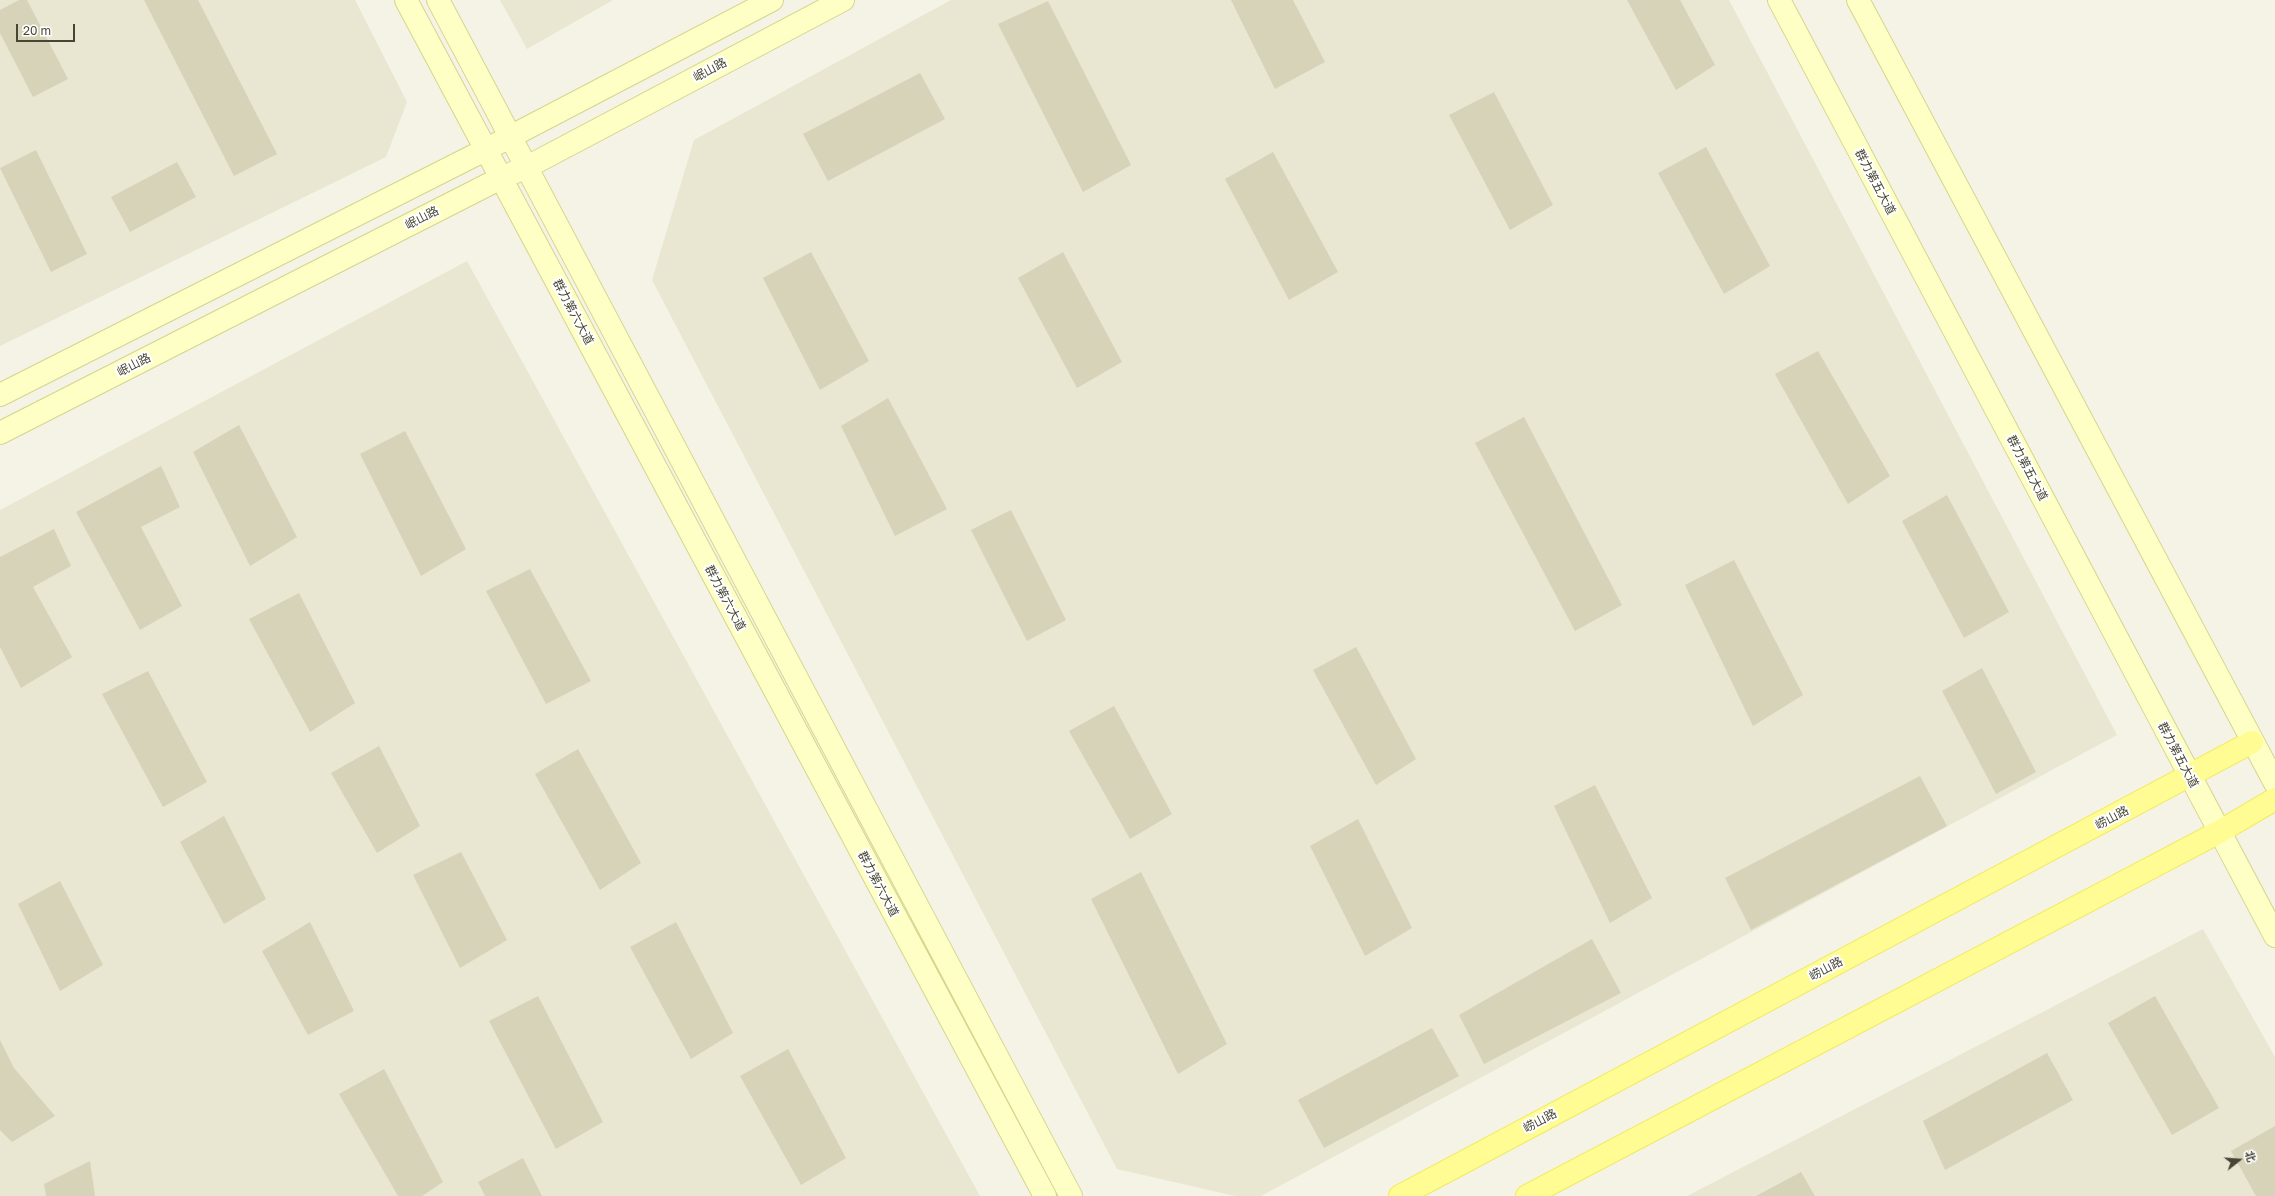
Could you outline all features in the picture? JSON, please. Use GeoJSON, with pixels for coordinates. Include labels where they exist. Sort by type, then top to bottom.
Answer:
{"type":"FeatureCollection","features":[{"type":"Feature","properties":{"kind":"main road","name":"群力第六大道"},"geometry":{"type":"LineString","coordinates":[[406,0],[1045,1196]]}},
{"type":"Feature","properties":{"kind":"main road","name":"群力第六大道"},"geometry":{"type":"LineString","coordinates":[[438,0],[1071,1196]]}},
{"type":"Feature","properties":{"kind":"main road"},"geometry":{"type":"LineString","coordinates":[[0,395],[485,150],[772,0]]}},
{"type":"Feature","properties":{"kind":"main road","name":"岷山路"},"geometry":{"type":"LineString","coordinates":[[0,433],[501,178],[527,167],[843,0]]}},
{"type":"Feature","properties":{"kind":"main road","name":"群力第五大道"},"geometry":{"type":"LineString","coordinates":[[1779,0],[2275,936]]}},
{"type":"Feature","properties":{"kind":"main road"},"geometry":{"type":"LineString","coordinates":[[1858,0],[2275,783]]}},
{"type":"Feature","properties":{"kind":"main road","name":"崂山路"},"geometry":{"type":"LineString","coordinates":[[1400,1196],[2252,742]]}},
{"type":"Feature","properties":{"kind":"main road"},"geometry":{"type":"LineString","coordinates":[[1527,1196],[2220,832],[2275,799]]}},
{"type":"Feature","properties":{"kind":"shaded area"},"geometry":{"type":"Polygon","coordinates":[[[0,0],[355,0],[407,102],[386,157],[0,346],[0,0]]]}},
{"type":"Feature","properties":{"kind":"shaded area"},"geometry":{"type":"Polygon","coordinates":[[[500,0],[613,0],[527,49],[500,0]]]}},
{"type":"Feature","properties":{"kind":"shaded area"},"geometry":{"type":"Polygon","coordinates":[[[951,0],[1729,0],[2117,735],[1261,1196],[1235,1196],[1117,1169],[652,280],[694,140],[951,0]]]}},
{"type":"Feature","properties":{"kind":"shaded area"},"geometry":{"type":"Polygon","coordinates":[[[467,261],[980,1196],[0,1196],[0,510],[467,261]]]}},
{"type":"Feature","properties":{"kind":"shaded area"},"geometry":{"type":"Polygon","coordinates":[[[2203,929],[2275,1057],[2275,1196],[1687,1196],[2203,929]]]}},
{"type":"Feature","properties":{"kind":"building"},"geometry":{"type":"Polygon","coordinates":[[[19,0],[27,0],[68,79],[33,97],[0,33],[0,10],[19,0]]]}},
{"type":"Feature","properties":{"kind":"building"},"geometry":{"type":"Polygon","coordinates":[[[144,0],[198,0],[277,154],[234,176],[144,0]]]}},
{"type":"Feature","properties":{"kind":"building"},"geometry":{"type":"Polygon","coordinates":[[[1231,0],[1293,0],[1325,62],[1275,89],[1231,0]]]}},
{"type":"Feature","properties":{"kind":"building"},"geometry":{"type":"Polygon","coordinates":[[[1627,0],[1680,0],[1715,65],[1676,90],[1627,0]]]}},
{"type":"Feature","properties":{"kind":"building"},"geometry":{"type":"Polygon","coordinates":[[[1048,1],[1131,165],[1083,192],[998,24],[1048,1]]]}},
{"type":"Feature","properties":{"kind":"building"},"geometry":{"type":"Polygon","coordinates":[[[920,73],[945,119],[828,181],[803,134],[920,73]]]}},
{"type":"Feature","properties":{"kind":"building"},"geometry":{"type":"Polygon","coordinates":[[[1494,92],[1553,205],[1510,230],[1449,115],[1494,92]]]}},
{"type":"Feature","properties":{"kind":"building"},"geometry":{"type":"Polygon","coordinates":[[[1706,147],[1770,266],[1724,294],[1658,173],[1706,147]]]}},
{"type":"Feature","properties":{"kind":"building"},"geometry":{"type":"Polygon","coordinates":[[[36,150],[87,254],[51,272],[0,168],[36,150]]]}},
{"type":"Feature","properties":{"kind":"building"},"geometry":{"type":"Polygon","coordinates":[[[1273,152],[1338,272],[1289,300],[1225,179],[1273,152]]]}},
{"type":"Feature","properties":{"kind":"building"},"geometry":{"type":"Polygon","coordinates":[[[177,162],[196,197],[130,232],[111,197],[177,162]]]}},
{"type":"Feature","properties":{"kind":"building"},"geometry":{"type":"Polygon","coordinates":[[[811,252],[869,361],[820,390],[763,278],[811,252]]]}},
{"type":"Feature","properties":{"kind":"building"},"geometry":{"type":"Polygon","coordinates":[[[1063,252],[1122,362],[1077,388],[1018,278],[1063,252]]]}},
{"type":"Feature","properties":{"kind":"building"},"geometry":{"type":"Polygon","coordinates":[[[1818,351],[1890,476],[1848,504],[1775,374],[1818,351]]]}},
{"type":"Feature","properties":{"kind":"building"},"geometry":{"type":"Polygon","coordinates":[[[888,398],[947,509],[895,536],[841,426],[888,398]]]}},
{"type":"Feature","properties":{"kind":"building"},"geometry":{"type":"Polygon","coordinates":[[[1524,417],[1622,605],[1575,631],[1475,443],[1524,417]]]}},
{"type":"Feature","properties":{"kind":"building"},"geometry":{"type":"Polygon","coordinates":[[[239,425],[297,537],[250,566],[193,452],[239,425]]]}},
{"type":"Feature","properties":{"kind":"building"},"geometry":{"type":"Polygon","coordinates":[[[405,431],[466,549],[421,576],[360,454],[405,431]]]}},
{"type":"Feature","properties":{"kind":"building"},"geometry":{"type":"Polygon","coordinates":[[[161,466],[180,507],[141,527],[182,606],[140,630],[76,512],[161,466]]]}},
{"type":"Feature","properties":{"kind":"building"},"geometry":{"type":"Polygon","coordinates":[[[1947,495],[2009,612],[1964,638],[1902,521],[1947,495]]]}},
{"type":"Feature","properties":{"kind":"building"},"geometry":{"type":"Polygon","coordinates":[[[1011,510],[1066,620],[1027,641],[971,530],[1011,510]]]}},
{"type":"Feature","properties":{"kind":"building"},"geometry":{"type":"Polygon","coordinates":[[[54,529],[71,566],[33,587],[72,657],[21,688],[0,647],[0,557],[54,529]]]}},
{"type":"Feature","properties":{"kind":"building"},"geometry":{"type":"Polygon","coordinates":[[[1734,560],[1803,695],[1753,726],[1685,585],[1734,560]]]}},
{"type":"Feature","properties":{"kind":"building"},"geometry":{"type":"Polygon","coordinates":[[[530,569],[591,681],[546,704],[486,591],[530,569]]]}},
{"type":"Feature","properties":{"kind":"building"},"geometry":{"type":"Polygon","coordinates":[[[299,593],[355,703],[310,732],[249,619],[299,593]]]}},
{"type":"Feature","properties":{"kind":"building"},"geometry":{"type":"Polygon","coordinates":[[[1356,647],[1416,759],[1376,785],[1313,670],[1356,647]]]}},
{"type":"Feature","properties":{"kind":"building"},"geometry":{"type":"Polygon","coordinates":[[[1982,668],[2036,772],[1996,794],[1942,691],[1982,668]]]}},
{"type":"Feature","properties":{"kind":"building"},"geometry":{"type":"Polygon","coordinates":[[[148,671],[207,782],[163,807],[102,694],[148,671]]]}},
{"type":"Feature","properties":{"kind":"building"},"geometry":{"type":"Polygon","coordinates":[[[1114,706],[1172,814],[1130,839],[1069,731],[1114,706]]]}},
{"type":"Feature","properties":{"kind":"building"},"geometry":{"type":"Polygon","coordinates":[[[379,746],[420,826],[377,853],[331,773],[379,746]]]}},
{"type":"Feature","properties":{"kind":"building"},"geometry":{"type":"Polygon","coordinates":[[[578,749],[641,863],[600,890],[535,774],[578,749]]]}},
{"type":"Feature","properties":{"kind":"building"},"geometry":{"type":"Polygon","coordinates":[[[1920,776],[1947,826],[1751,930],[1725,878],[1920,776]]]}},
{"type":"Feature","properties":{"kind":"building"},"geometry":{"type":"Polygon","coordinates":[[[1595,785],[1652,898],[1610,923],[1554,806],[1595,785]]]}},
{"type":"Feature","properties":{"kind":"building"},"geometry":{"type":"Polygon","coordinates":[[[224,816],[266,899],[224,924],[180,842],[224,816]]]}},
{"type":"Feature","properties":{"kind":"building"},"geometry":{"type":"Polygon","coordinates":[[[1358,819],[1412,928],[1365,956],[1310,846],[1358,819]]]}},
{"type":"Feature","properties":{"kind":"building"},"geometry":{"type":"Polygon","coordinates":[[[461,852],[507,940],[460,968],[413,875],[461,852]]]}},
{"type":"Feature","properties":{"kind":"building"},"geometry":{"type":"Polygon","coordinates":[[[1141,872],[1227,1044],[1178,1074],[1091,899],[1141,872]]]}},
{"type":"Feature","properties":{"kind":"building"},"geometry":{"type":"Polygon","coordinates":[[[60,881],[103,965],[60,991],[18,904],[60,881]]]}},
{"type":"Feature","properties":{"kind":"building"},"geometry":{"type":"Polygon","coordinates":[[[310,922],[354,1011],[308,1035],[262,951],[310,922]]]}},
{"type":"Feature","properties":{"kind":"building"},"geometry":{"type":"Polygon","coordinates":[[[676,922],[733,1033],[691,1059],[630,947],[676,922]]]}},
{"type":"Feature","properties":{"kind":"building"},"geometry":{"type":"Polygon","coordinates":[[[1592,939],[1621,993],[1484,1064],[1459,1015],[1592,939]]]}},
{"type":"Feature","properties":{"kind":"building"},"geometry":{"type":"Polygon","coordinates":[[[538,996],[603,1122],[556,1149],[489,1021],[538,996]]]}},
{"type":"Feature","properties":{"kind":"building"},"geometry":{"type":"Polygon","coordinates":[[[2155,996],[2219,1108],[2172,1135],[2108,1023],[2155,996]]]}},
{"type":"Feature","properties":{"kind":"building"},"geometry":{"type":"Polygon","coordinates":[[[1432,1028],[1459,1076],[1324,1148],[1298,1100],[1432,1028]]]}},
{"type":"Feature","properties":{"kind":"building"},"geometry":{"type":"Polygon","coordinates":[[[0,1040],[14,1068],[55,1116],[12,1142],[0,1130],[0,1040]]]}},
{"type":"Feature","properties":{"kind":"building"},"geometry":{"type":"Polygon","coordinates":[[[788,1049],[846,1158],[801,1185],[740,1076],[788,1049]]]}},
{"type":"Feature","properties":{"kind":"building"},"geometry":{"type":"Polygon","coordinates":[[[2047,1053],[2073,1100],[1945,1170],[1923,1121],[2047,1053]]]}},
{"type":"Feature","properties":{"kind":"building"},"geometry":{"type":"Polygon","coordinates":[[[384,1069],[443,1182],[422,1196],[398,1196],[339,1094],[384,1069]]]}},
{"type":"Feature","properties":{"kind":"building"},"geometry":{"type":"Polygon","coordinates":[[[2275,1126],[2275,1196],[2256,1196],[2231,1151],[2275,1126]]]}},
{"type":"Feature","properties":{"kind":"building"},"geometry":{"type":"Polygon","coordinates":[[[523,1158],[542,1196],[485,1196],[478,1182],[523,1158]]]}},
{"type":"Feature","properties":{"kind":"building"},"geometry":{"type":"Polygon","coordinates":[[[90,1161],[95,1196],[46,1196],[44,1184],[90,1161]]]}},
{"type":"Feature","properties":{"kind":"building"},"geometry":{"type":"Polygon","coordinates":[[[1801,1172],[1815,1196],[1756,1196],[1801,1172]]]}}]}
